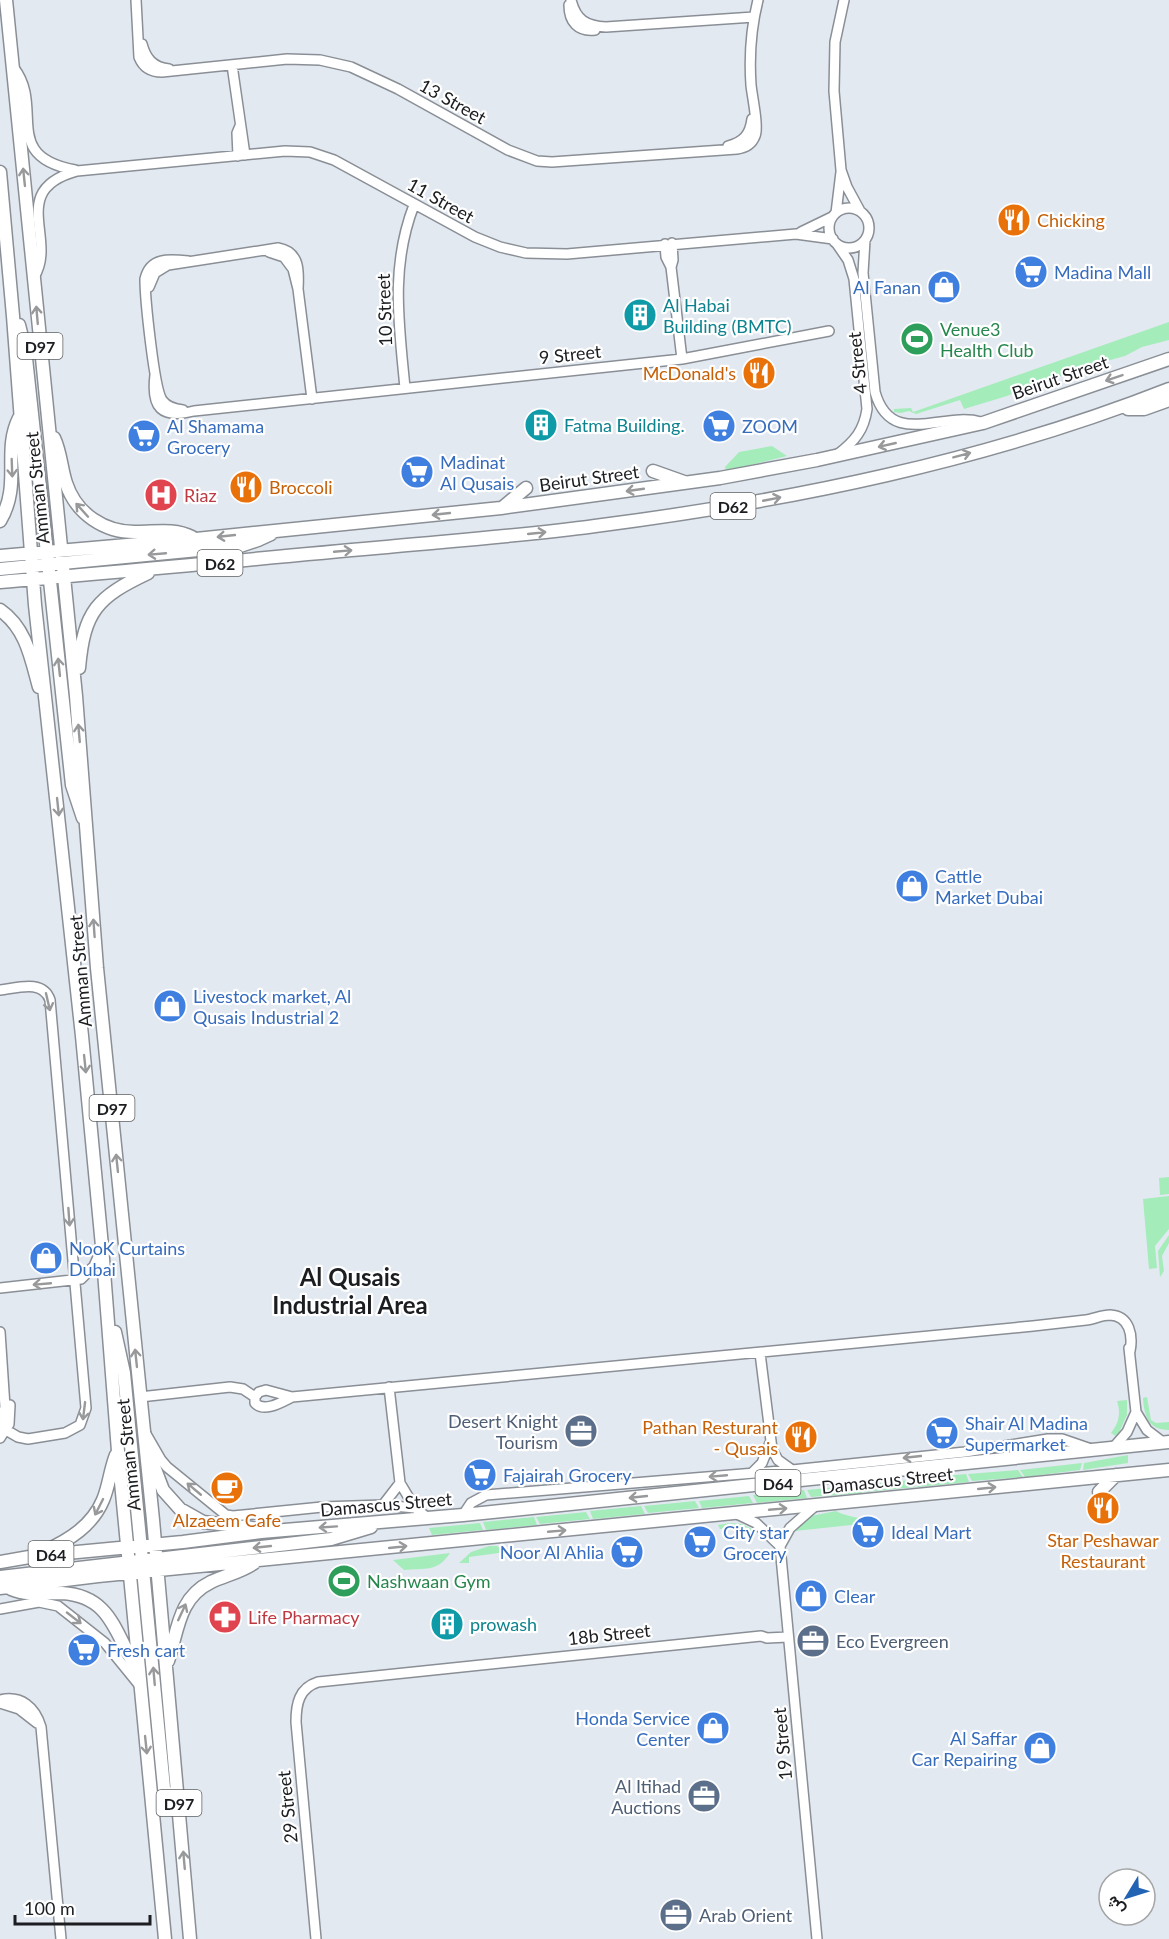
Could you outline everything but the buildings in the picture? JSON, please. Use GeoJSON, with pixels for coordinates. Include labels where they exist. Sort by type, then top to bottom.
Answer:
{"type":"FeatureCollection","features":[{"type":"Feature","properties":{"kind":"main road","name":"Amman Street"},"geometry":{"type":"LineString","coordinates":[[6,0],[76,696],[97,968],[155,1544],[150,1565],[165,1668],[190,1939]]}},
{"type":"Feature","properties":{"kind":"main road","name":"Amman Street"},"geometry":{"type":"LineString","coordinates":[[0,172],[32,560],[102,1246],[118,1451],[165,1939]]}},
{"type":"Feature","properties":{"kind":"main road"},"geometry":{"type":"LineString","coordinates":[[13,316],[24,340],[72,785],[75,800],[87,826]]}},
{"type":"Feature","properties":{"kind":"main road","name":"Beirut Street"},"geometry":{"type":"LineString","coordinates":[[32,560],[195,539],[501,508],[688,483],[834,457],[984,423],[1166,359]]}},
{"type":"Feature","properties":{"kind":"main road"},"geometry":{"type":"LineString","coordinates":[[1120,408],[1144,392],[1169,380]]}},
{"type":"Feature","properties":{"kind":"main road","name":"D62"},"geometry":{"type":"LineString","coordinates":[[0,582],[558,530],[715,509],[797,494],[925,465],[1022,439],[1120,408],[1169,389]]}},
{"type":"Feature","properties":{"kind":"main road"},"geometry":{"type":"LineString","coordinates":[[1120,408],[1144,408],[1169,400]]}},
{"type":"Feature","properties":{"kind":"main road"},"geometry":{"type":"LineString","coordinates":[[0,521],[11,496],[12,440],[21,414]]}},
{"type":"Feature","properties":{"kind":"main road"},"geometry":{"type":"LineString","coordinates":[[48,429],[58,447],[69,490],[74,500],[89,517],[115,530],[174,531],[195,539]]}},
{"type":"Feature","properties":{"kind":"main road"},"geometry":{"type":"LineString","coordinates":[[653,471],[688,483]]}},
{"type":"Feature","properties":{"kind":"main road"},"geometry":{"type":"LineString","coordinates":[[501,508],[526,488]]}},
{"type":"Feature","properties":{"kind":"main road"},"geometry":{"type":"LineString","coordinates":[[62,557],[240,546],[275,531]]}},
{"type":"Feature","properties":{"kind":"main road"},"geometry":{"type":"LineString","coordinates":[[0,556],[32,560]]}},
{"type":"Feature","properties":{"kind":"main road"},"geometry":{"type":"LineString","coordinates":[[0,569],[32,560]]}},
{"type":"Feature","properties":{"kind":"main road"},"geometry":{"type":"LineString","coordinates":[[76,696],[81,641],[91,614],[115,590],[155,569]]}},
{"type":"Feature","properties":{"kind":"main road"},"geometry":{"type":"LineString","coordinates":[[0,610],[13,622],[24,639],[40,694],[47,707]]}},
{"type":"Feature","properties":{"kind":"main road"},"geometry":{"type":"LineString","coordinates":[[108,1317],[119,1347],[124,1373],[141,1546],[150,1565],[164,1788],[170,1801],[180,1813]]}},
{"type":"Feature","properties":{"kind":"main road","name":"Damascus Street"},"geometry":{"type":"LineString","coordinates":[[0,1562],[35,1556],[261,1532],[463,1515],[1167,1443]]}},
{"type":"Feature","properties":{"kind":"main road"},"geometry":{"type":"LineString","coordinates":[[145,1448],[154,1462],[164,1490],[180,1509],[203,1522],[249,1527],[261,1532]]}},
{"type":"Feature","properties":{"kind":"main road"},"geometry":{"type":"LineString","coordinates":[[35,1556],[68,1540],[92,1519],[104,1499],[118,1451]]}},
{"type":"Feature","properties":{"kind":"main road"},"geometry":{"type":"LineString","coordinates":[[1149,1472],[1169,1460]]}},
{"type":"Feature","properties":{"kind":"main road","name":"Damascus Street"},"geometry":{"type":"LineString","coordinates":[[2,1584],[129,1567],[256,1561],[1169,1470]]}},
{"type":"Feature","properties":{"kind":"main road"},"geometry":{"type":"LineString","coordinates":[[1099,1492],[1116,1475]]}},
{"type":"Feature","properties":{"kind":"main road"},"geometry":{"type":"LineString","coordinates":[[150,1565],[332,1539],[357,1533],[380,1523]]}},
{"type":"Feature","properties":{"kind":"main road"},"geometry":{"type":"LineString","coordinates":[[165,1668],[177,1622],[188,1599],[207,1584],[237,1573],[256,1561]]}},
{"type":"Feature","properties":{"kind":"main road"},"geometry":{"type":"LineString","coordinates":[[2,1584],[28,1594],[67,1594],[93,1602],[110,1618],[138,1671]]}},
{"type":"Feature","properties":{"kind":"street","name":"13 Street"},"geometry":{"type":"LineString","coordinates":[[136,0],[139,33],[145,54],[159,67],[174,70],[287,59],[320,60],[351,67],[398,89],[508,150],[537,161],[567,162],[717,149],[735,144],[747,136],[751,128],[753,112],[750,60],[758,0]]}},
{"type":"Feature","properties":{"kind":"street"},"geometry":{"type":"LineString","coordinates":[[570,0],[570,16],[576,26],[587,31],[606,27],[754,17]]}},
{"type":"Feature","properties":{"kind":"street"},"geometry":{"type":"LineString","coordinates":[[841,170],[850,195],[867,219],[869,226],[865,240],[849,248],[835,242],[829,228],[834,215],[841,170],[834,74],[835,42],[844,0]]}},
{"type":"Feature","properties":{"kind":"street"},"geometry":{"type":"LineString","coordinates":[[232,64],[240,126],[244,136],[242,156]]}},
{"type":"Feature","properties":{"kind":"street","name":"11 Street"},"geometry":{"type":"LineString","coordinates":[[14,68],[24,86],[26,130],[31,145],[39,156],[49,163],[77,171]]}},
{"type":"Feature","properties":{"kind":"street","name":"11 Street"},"geometry":{"type":"LineString","coordinates":[[34,277],[42,256],[37,222],[38,205],[53,182],[68,173],[298,151],[322,155],[487,242],[526,253],[567,254],[796,234],[835,242]]}},
{"type":"Feature","properties":{"kind":"street","name":"10 Street"},"geometry":{"type":"LineString","coordinates":[[405,388],[397,289],[399,260],[406,231],[418,207]]}},
{"type":"Feature","properties":{"kind":"street"},"geometry":{"type":"LineString","coordinates":[[834,215],[845,208],[860,210]]}},
{"type":"Feature","properties":{"kind":"street","name":"11 Street"},"geometry":{"type":"LineString","coordinates":[[796,234],[834,215]]}},
{"type":"Feature","properties":{"kind":"street","name":"4 Street"},"geometry":{"type":"LineString","coordinates":[[865,240],[863,273],[875,392],[882,409],[895,421],[913,426],[956,419],[984,423]]}},
{"type":"Feature","properties":{"kind":"street","name":"4 Street"},"geometry":{"type":"LineString","coordinates":[[834,457],[856,438],[862,429],[867,408],[854,279],[848,260],[835,242]]}},
{"type":"Feature","properties":{"kind":"street"},"geometry":{"type":"LineString","coordinates":[[668,244],[673,260],[671,267],[682,359]]}},
{"type":"Feature","properties":{"kind":"street","name":"9 Street"},"geometry":{"type":"LineString","coordinates":[[312,399],[298,289],[299,266],[294,255],[278,248],[188,261],[165,259],[154,264],[145,279],[155,375],[153,395],[162,410],[174,415],[682,359],[829,332]]}},
{"type":"Feature","properties":{"kind":"street"},"geometry":{"type":"LineString","coordinates":[[0,990],[34,986],[43,988],[48,996],[86,1408],[83,1419],[71,1432],[28,1439],[2,1431],[10,1412],[9,1394],[4,1382],[0,1332]]}},
{"type":"Feature","properties":{"kind":"street"},"geometry":{"type":"LineString","coordinates":[[0,1288],[74,1281],[89,1273],[102,1246]]}},
{"type":"Feature","properties":{"kind":"street"},"geometry":{"type":"LineString","coordinates":[[140,1397],[230,1387],[243,1389],[255,1397],[257,1406],[263,1408],[292,1397],[1096,1319],[1115,1322],[1122,1327],[1130,1352],[1136,1412],[1147,1430],[1167,1443]]}},
{"type":"Feature","properties":{"kind":"street"},"geometry":{"type":"LineString","coordinates":[[760,1353],[770,1443],[778,1460],[792,1470]]}},
{"type":"Feature","properties":{"kind":"street"},"geometry":{"type":"LineString","coordinates":[[389,1387],[400,1483],[415,1508],[428,1518]]}},
{"type":"Feature","properties":{"kind":"street"},"geometry":{"type":"LineString","coordinates":[[255,1397],[259,1392],[266,1390],[292,1397]]}},
{"type":"Feature","properties":{"kind":"street"},"geometry":{"type":"LineString","coordinates":[[1113,1448],[1127,1432],[1136,1412]]}},
{"type":"Feature","properties":{"kind":"street"},"geometry":{"type":"LineString","coordinates":[[143,1428],[167,1467],[226,1515],[322,1507],[383,1505],[415,1508]]}},
{"type":"Feature","properties":{"kind":"street"},"geometry":{"type":"LineString","coordinates":[[463,1515],[471,1503],[486,1495],[792,1470],[965,1452],[1048,1439],[1062,1439],[1093,1450]]}},
{"type":"Feature","properties":{"kind":"street"},"geometry":{"type":"LineString","coordinates":[[752,1473],[766,1457],[770,1443]]}},
{"type":"Feature","properties":{"kind":"street"},"geometry":{"type":"LineString","coordinates":[[383,1505],[400,1483]]}},
{"type":"Feature","properties":{"kind":"street"},"geometry":{"type":"LineString","coordinates":[[736,1513],[756,1523],[780,1546],[797,1519],[815,1506]]}},
{"type":"Feature","properties":{"kind":"street","name":"19 Street"},"geometry":{"type":"LineString","coordinates":[[780,1546],[817,1939]]}},
{"type":"Feature","properties":{"kind":"street"},"geometry":{"type":"LineString","coordinates":[[0,1609],[39,1602],[58,1606],[105,1643],[140,1686]]}},
{"type":"Feature","properties":{"kind":"street","name":"18b Street"},"geometry":{"type":"LineString","coordinates":[[318,1682],[761,1636],[767,1638],[788,1634]]}},
{"type":"Feature","properties":{"kind":"street","name":"29 Street"},"geometry":{"type":"LineString","coordinates":[[316,1939],[296,1722],[300,1697],[306,1688],[318,1682]]}},
{"type":"Feature","properties":{"kind":"street"},"geometry":{"type":"LineString","coordinates":[[0,1701],[20,1709],[40,1727],[61,1939]]}},
{"type":"Feature","properties":{"kind":"green space"},"geometry":{"type":"Polygon","coordinates":[[[1169,322],[1169,340],[1142,347],[1125,356],[1077,373],[1061,376],[1051,382],[1028,387],[964,409],[960,400],[916,414],[909,411],[894,412],[894,409],[911,408],[913,412],[1169,322]]]}},
{"type":"Feature","properties":{"kind":"green space"},"geometry":{"type":"Polygon","coordinates":[[[772,446],[787,456],[726,471],[725,467],[739,452],[772,446]]]}},
{"type":"Feature","properties":{"kind":"green space"},"geometry":{"type":"Polygon","coordinates":[[[1169,1177],[1169,1194],[1160,1195],[1159,1178],[1169,1177]]]}},
{"type":"Feature","properties":{"kind":"green space"},"geometry":{"type":"Polygon","coordinates":[[[1169,1196],[1169,1229],[1155,1246],[1157,1268],[1149,1269],[1143,1199],[1169,1196]]]}},
{"type":"Feature","properties":{"kind":"green space"},"geometry":{"type":"Polygon","coordinates":[[[1169,1235],[1169,1243],[1162,1256],[1164,1271],[1160,1277],[1158,1251],[1169,1235]]]}},
{"type":"Feature","properties":{"kind":"green space"},"geometry":{"type":"Polygon","coordinates":[[[1147,1397],[1151,1420],[1156,1423],[1169,1422],[1169,1430],[1156,1427],[1148,1420],[1143,1398],[1147,1397]]]}},
{"type":"Feature","properties":{"kind":"green space"},"geometry":{"type":"Polygon","coordinates":[[[1127,1400],[1127,1415],[1117,1437],[1111,1433],[1118,1418],[1117,1401],[1127,1400]]]}},
{"type":"Feature","properties":{"kind":"green space"},"geometry":{"type":"Polygon","coordinates":[[[1128,1455],[1128,1463],[1083,1470],[1084,1463],[1128,1455]]]}},
{"type":"Feature","properties":{"kind":"green space"},"geometry":{"type":"Polygon","coordinates":[[[1082,1463],[1080,1470],[1025,1477],[1020,1470],[1082,1463]]]}},
{"type":"Feature","properties":{"kind":"green space"},"geometry":{"type":"Polygon","coordinates":[[[1018,1470],[1023,1477],[972,1481],[968,1474],[1018,1470]]]}},
{"type":"Feature","properties":{"kind":"green space"},"geometry":{"type":"Polygon","coordinates":[[[966,1474],[969,1482],[918,1487],[915,1479],[966,1474]]]}},
{"type":"Feature","properties":{"kind":"green space"},"geometry":{"type":"Polygon","coordinates":[[[912,1480],[915,1487],[865,1492],[861,1485],[912,1480]]]}},
{"type":"Feature","properties":{"kind":"green space"},"geometry":{"type":"Polygon","coordinates":[[[858,1485],[862,1493],[811,1497],[807,1490],[858,1485]]]}},
{"type":"Feature","properties":{"kind":"green space"},"geometry":{"type":"Polygon","coordinates":[[[804,1490],[807,1498],[757,1503],[753,1495],[804,1490]]]}},
{"type":"Feature","properties":{"kind":"green space"},"geometry":{"type":"Polygon","coordinates":[[[749,1496],[753,1503],[702,1508],[699,1501],[749,1496]]]}},
{"type":"Feature","properties":{"kind":"green space"},"geometry":{"type":"Polygon","coordinates":[[[695,1501],[699,1508],[648,1513],[644,1506],[695,1501]]]}},
{"type":"Feature","properties":{"kind":"green space"},"geometry":{"type":"Polygon","coordinates":[[[641,1506],[645,1514],[593,1519],[590,1511],[641,1506]]]}},
{"type":"Feature","properties":{"kind":"green space"},"geometry":{"type":"Polygon","coordinates":[[[836,1511],[870,1523],[795,1531],[811,1516],[836,1511]]]}},
{"type":"Feature","properties":{"kind":"green space"},"geometry":{"type":"Polygon","coordinates":[[[586,1512],[590,1519],[540,1524],[536,1517],[586,1512]]]}},
{"type":"Feature","properties":{"kind":"green space"},"geometry":{"type":"Polygon","coordinates":[[[534,1517],[537,1525],[486,1530],[483,1522],[534,1517]]]}},
{"type":"Feature","properties":{"kind":"green space"},"geometry":{"type":"Polygon","coordinates":[[[480,1523],[483,1530],[432,1535],[429,1528],[480,1523]]]}},
{"type":"Feature","properties":{"kind":"green space"},"geometry":{"type":"Polygon","coordinates":[[[742,1524],[758,1532],[720,1529],[718,1525],[742,1524]]]}},
{"type":"Feature","properties":{"kind":"green space"},"geometry":{"type":"Polygon","coordinates":[[[497,1546],[506,1552],[469,1557],[469,1563],[459,1563],[471,1552],[497,1546]]]}},
{"type":"Feature","properties":{"kind":"green space"},"geometry":{"type":"Polygon","coordinates":[[[450,1553],[441,1563],[425,1569],[404,1570],[393,1560],[450,1553]]]}},
{"type":"Feature","properties":{"kind":"place","name":"Chicking"},"geometry":{"type":"Point","coordinates":[1014,220]}},
{"type":"Feature","properties":{"kind":"place","name":"Madina Mall"},"geometry":{"type":"Point","coordinates":[1031,272]}},
{"type":"Feature","properties":{"kind":"place","name":"Al Fanan"},"geometry":{"type":"Point","coordinates":[944,287]}},
{"type":"Feature","properties":{"kind":"place","name":"Al Habai Building (BMTC)"},"geometry":{"type":"Point","coordinates":[640,315]}},
{"type":"Feature","properties":{"kind":"place","name":"Venue3 Health Club"},"geometry":{"type":"Point","coordinates":[917,339]}},
{"type":"Feature","properties":{"kind":"place","name":"McDonald's"},"geometry":{"type":"Point","coordinates":[759,373]}},
{"type":"Feature","properties":{"kind":"place","name":"Fatma Building."},"geometry":{"type":"Point","coordinates":[541,425]}},
{"type":"Feature","properties":{"kind":"place","name":"ZOOM"},"geometry":{"type":"Point","coordinates":[719,426]}},
{"type":"Feature","properties":{"kind":"place","name":"Al Shamama Grocery"},"geometry":{"type":"Point","coordinates":[144,436]}},
{"type":"Feature","properties":{"kind":"place","name":"Madinat Al Qusais"},"geometry":{"type":"Point","coordinates":[417,472]}},
{"type":"Feature","properties":{"kind":"place","name":"Broccoli"},"geometry":{"type":"Point","coordinates":[246,487]}},
{"type":"Feature","properties":{"kind":"place","name":"Riaz"},"geometry":{"type":"Point","coordinates":[161,495]}},
{"type":"Feature","properties":{"kind":"place","name":"Cattle Market Dubai"},"geometry":{"type":"Point","coordinates":[912,886]}},
{"type":"Feature","properties":{"kind":"place","name":"Livestock market, Al Qusais Industrial 2"},"geometry":{"type":"Point","coordinates":[170,1006]}},
{"type":"Feature","properties":{"kind":"place","name":"NooK Curtains Dubai"},"geometry":{"type":"Point","coordinates":[46,1258]}},
{"type":"Feature","properties":{"kind":"place","name":"Desert Knight Tourism"},"geometry":{"type":"Point","coordinates":[581,1431]}},
{"type":"Feature","properties":{"kind":"place","name":"Shair Al Madina Supermarket"},"geometry":{"type":"Point","coordinates":[942,1433]}},
{"type":"Feature","properties":{"kind":"place","name":"Pathan Resturant - Qusais"},"geometry":{"type":"Point","coordinates":[801,1437]}},
{"type":"Feature","properties":{"kind":"place","name":"Fajairah Grocery"},"geometry":{"type":"Point","coordinates":[480,1475]}},
{"type":"Feature","properties":{"kind":"place","name":"Alzaeem Cafe"},"geometry":{"type":"Point","coordinates":[227,1488]}},
{"type":"Feature","properties":{"kind":"place","name":"Star Peshawar Restaurant"},"geometry":{"type":"Point","coordinates":[1103,1508]}},
{"type":"Feature","properties":{"kind":"place","name":"Ideal Mart"},"geometry":{"type":"Point","coordinates":[868,1532]}},
{"type":"Feature","properties":{"kind":"place","name":"City star Grocery"},"geometry":{"type":"Point","coordinates":[700,1542]}},
{"type":"Feature","properties":{"kind":"place","name":"Noor Al Ahlia"},"geometry":{"type":"Point","coordinates":[627,1552]}},
{"type":"Feature","properties":{"kind":"place","name":"Nashwaan Gym"},"geometry":{"type":"Point","coordinates":[344,1581]}},
{"type":"Feature","properties":{"kind":"place","name":"Clear"},"geometry":{"type":"Point","coordinates":[811,1596]}},
{"type":"Feature","properties":{"kind":"place","name":"Life Pharmacy"},"geometry":{"type":"Point","coordinates":[225,1617]}},
{"type":"Feature","properties":{"kind":"place","name":"prowash"},"geometry":{"type":"Point","coordinates":[447,1624]}},
{"type":"Feature","properties":{"kind":"place","name":"Eco Evergreen"},"geometry":{"type":"Point","coordinates":[813,1641]}},
{"type":"Feature","properties":{"kind":"place","name":"Fresh cart"},"geometry":{"type":"Point","coordinates":[84,1650]}},
{"type":"Feature","properties":{"kind":"place","name":"Honda Service Center"},"geometry":{"type":"Point","coordinates":[713,1728]}},
{"type":"Feature","properties":{"kind":"place","name":"Al Saffar Car Repairing"},"geometry":{"type":"Point","coordinates":[1040,1748]}},
{"type":"Feature","properties":{"kind":"place","name":"Al Itihad Auctions"},"geometry":{"type":"Point","coordinates":[704,1796]}},
{"type":"Feature","properties":{"kind":"place","name":"Arab Orient"},"geometry":{"type":"Point","coordinates":[676,1915]}},
{"type":"Feature","properties":{"kind":"district","name":"Al Qusais Industrial Area"},"geometry":{"type":"Point","coordinates":[350,1290]}}]}
